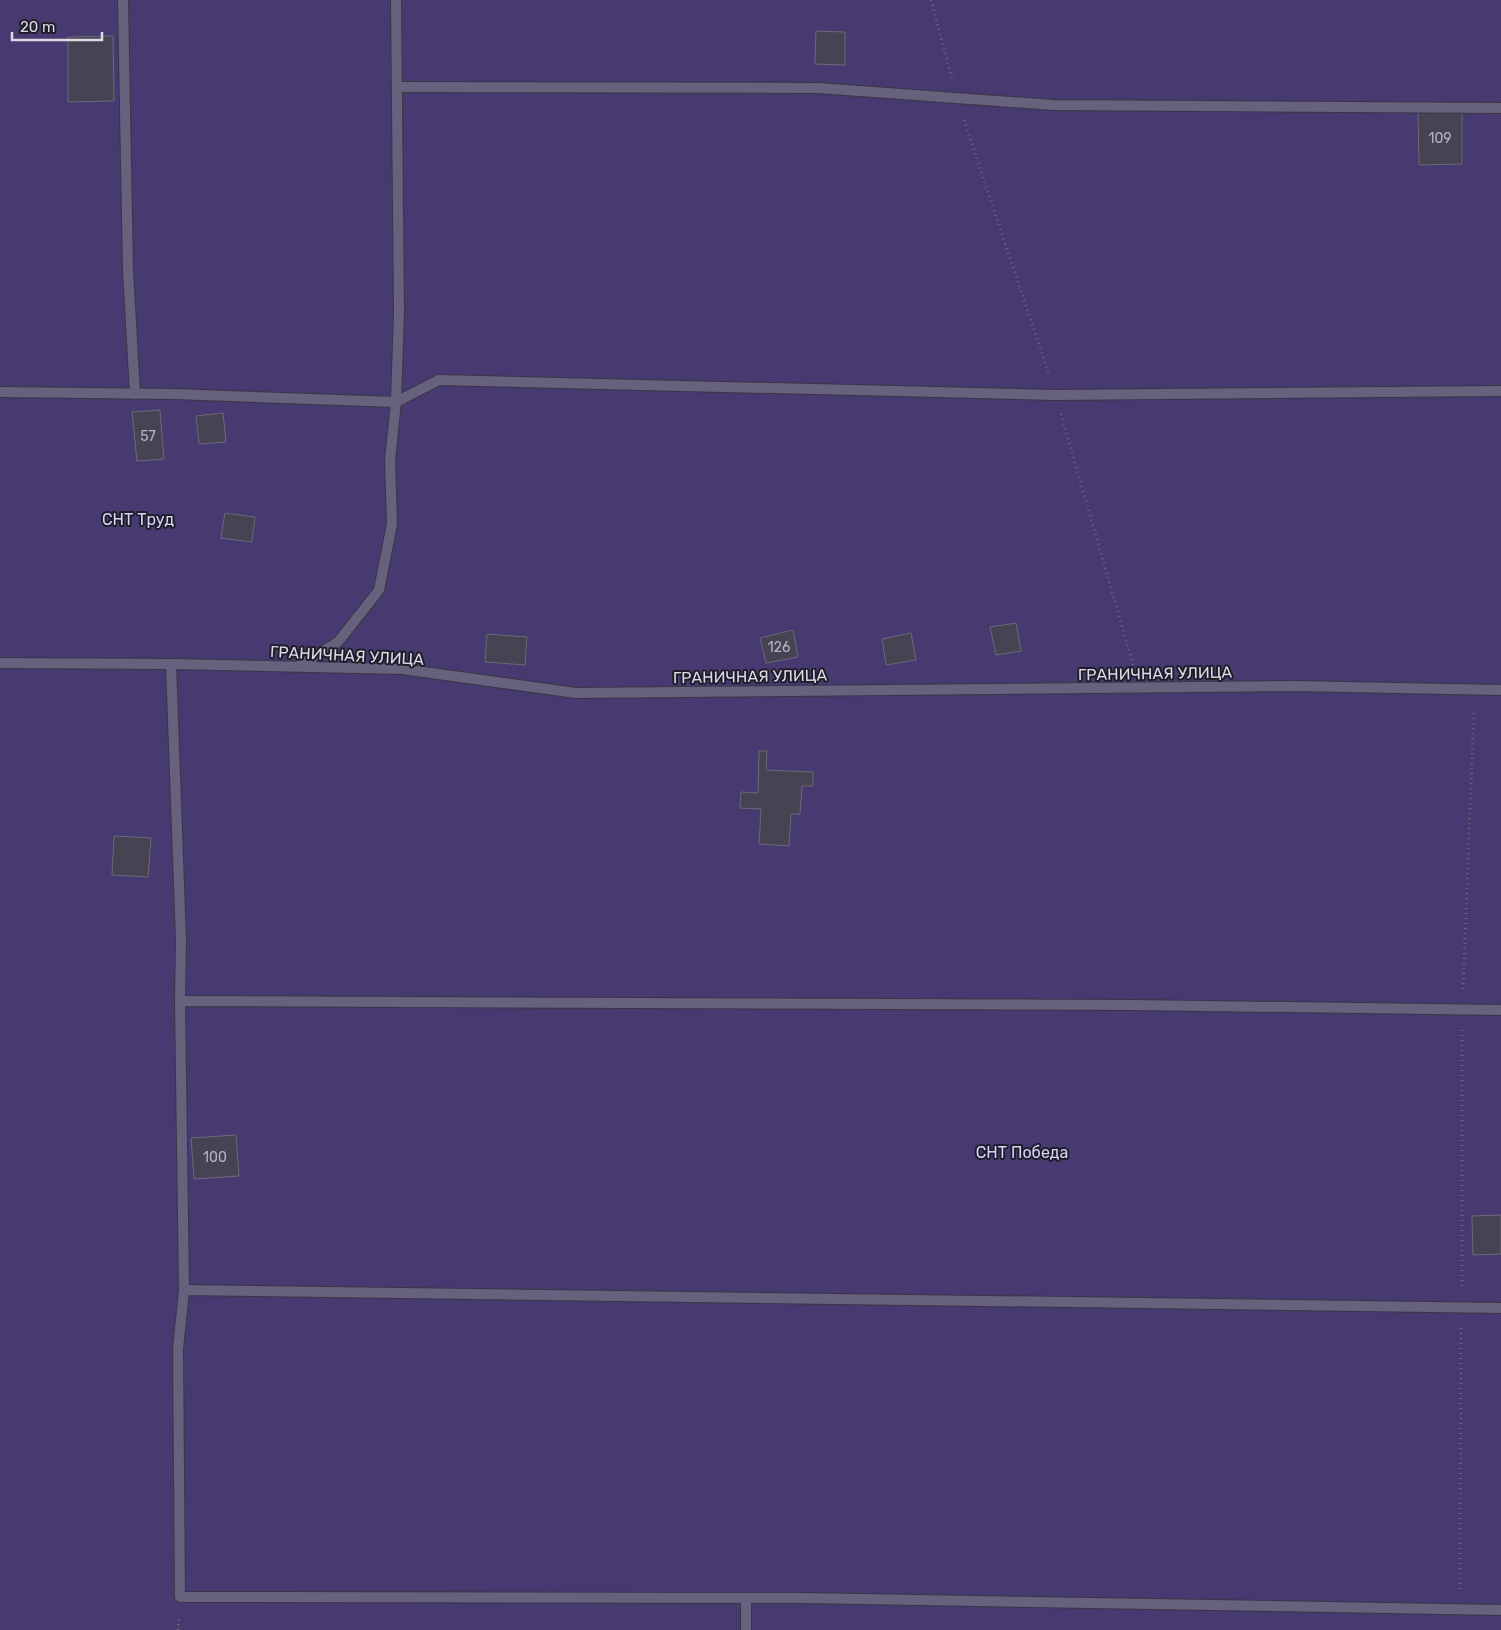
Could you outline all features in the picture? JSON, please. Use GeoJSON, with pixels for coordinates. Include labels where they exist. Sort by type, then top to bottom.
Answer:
{"type":"FeatureCollection","features":[{"type":"Feature","properties":{"kind":"street"},"geometry":{"type":"LineString","coordinates":[[123,0],[128,271],[135,394]]}},
{"type":"Feature","properties":{"kind":"street"},"geometry":{"type":"LineString","coordinates":[[298,667],[338,642],[379,590],[392,524],[390,461],[396,402],[399,312],[396,0]]}},
{"type":"Feature","properties":{"kind":"street"},"geometry":{"type":"LineString","coordinates":[[397,87],[818,88],[1054,105],[1501,108]]}},
{"type":"Feature","properties":{"kind":"street"},"geometry":{"type":"LineString","coordinates":[[0,392],[396,402],[439,380],[1055,395],[1501,391]]}},
{"type":"Feature","properties":{"kind":"street","name":"ГРАНИЧНАЯ УЛИЦА"},"geometry":{"type":"LineString","coordinates":[[0,663],[170,664],[402,669],[576,693],[1294,686],[1501,690]]}},
{"type":"Feature","properties":{"kind":"street"},"geometry":{"type":"LineString","coordinates":[[170,664],[181,940],[180,1001],[184,1290],[178,1349],[180,1597],[746,1598],[1501,1610]]}},
{"type":"Feature","properties":{"kind":"street"},"geometry":{"type":"LineString","coordinates":[[180,1001],[1134,1004],[1501,1010]]}},
{"type":"Feature","properties":{"kind":"street"},"geometry":{"type":"LineString","coordinates":[[184,1290],[1501,1308]]}},
{"type":"Feature","properties":{"kind":"street"},"geometry":{"type":"LineString","coordinates":[[746,1598],[746,1630]]}},
{"type":"Feature","properties":{"kind":"path"},"geometry":{"type":"LineString","coordinates":[[931,0],[957,98],[1055,395],[1139,688]]}},
{"type":"Feature","properties":{"kind":"path"},"geometry":{"type":"LineString","coordinates":[[1460,1610],[1462,1009],[1475,690]]}},
{"type":"Feature","properties":{"kind":"green space"},"geometry":{"type":"Polygon","coordinates":[[[0,0],[1501,0],[1501,1630],[0,1630],[0,0]]]}},
{"type":"Feature","properties":{"kind":"building"},"geometry":{"type":"Polygon","coordinates":[[[816,31],[845,32],[845,65],[815,64],[816,31]]]}},
{"type":"Feature","properties":{"kind":"building"},"geometry":{"type":"Polygon","coordinates":[[[113,36],[114,101],[68,102],[68,37],[113,36]]]}},
{"type":"Feature","properties":{"kind":"building"},"geometry":{"type":"Polygon","coordinates":[[[1462,111],[1462,164],[1419,165],[1418,112],[1462,111]]]}},
{"type":"Feature","properties":{"kind":"building"},"geometry":{"type":"Polygon","coordinates":[[[160,410],[164,459],[137,461],[132,412],[160,410]]]}},
{"type":"Feature","properties":{"kind":"building"},"geometry":{"type":"Polygon","coordinates":[[[223,413],[226,442],[199,444],[196,416],[223,413]]]}},
{"type":"Feature","properties":{"kind":"building"},"geometry":{"type":"Polygon","coordinates":[[[225,513],[255,517],[252,542],[221,538],[225,513]]]}},
{"type":"Feature","properties":{"kind":"building"},"geometry":{"type":"Polygon","coordinates":[[[1016,623],[1021,651],[996,655],[990,627],[1016,623]]]}},
{"type":"Feature","properties":{"kind":"building"},"geometry":{"type":"Polygon","coordinates":[[[793,630],[798,657],[766,663],[760,638],[793,630]]]}},
{"type":"Feature","properties":{"kind":"building"},"geometry":{"type":"Polygon","coordinates":[[[911,633],[916,660],[886,665],[882,639],[911,633]]]}},
{"type":"Feature","properties":{"kind":"building"},"geometry":{"type":"Polygon","coordinates":[[[487,634],[527,637],[525,665],[485,662],[487,634]]]}},
{"type":"Feature","properties":{"kind":"building"},"geometry":{"type":"Polygon","coordinates":[[[759,751],[767,751],[766,770],[813,772],[813,786],[802,786],[800,814],[791,814],[789,846],[759,844],[761,809],[740,808],[741,792],[758,793],[759,751]]]}},
{"type":"Feature","properties":{"kind":"building"},"geometry":{"type":"Polygon","coordinates":[[[114,836],[151,838],[148,877],[112,875],[114,836]]]}},
{"type":"Feature","properties":{"kind":"building"},"geometry":{"type":"Polygon","coordinates":[[[236,1135],[239,1176],[194,1179],[191,1138],[236,1135]]]}},
{"type":"Feature","properties":{"kind":"building"},"geometry":{"type":"Polygon","coordinates":[[[1501,1215],[1501,1254],[1473,1255],[1472,1216],[1501,1215]]]}},
{"type":"Feature","properties":{"kind":"park label","name":"СНТ Труд"},"geometry":{"type":"Point","coordinates":[138,519]}},
{"type":"Feature","properties":{"kind":"park label","name":"СНТ Победа"},"geometry":{"type":"Point","coordinates":[1022,1152]}}]}
